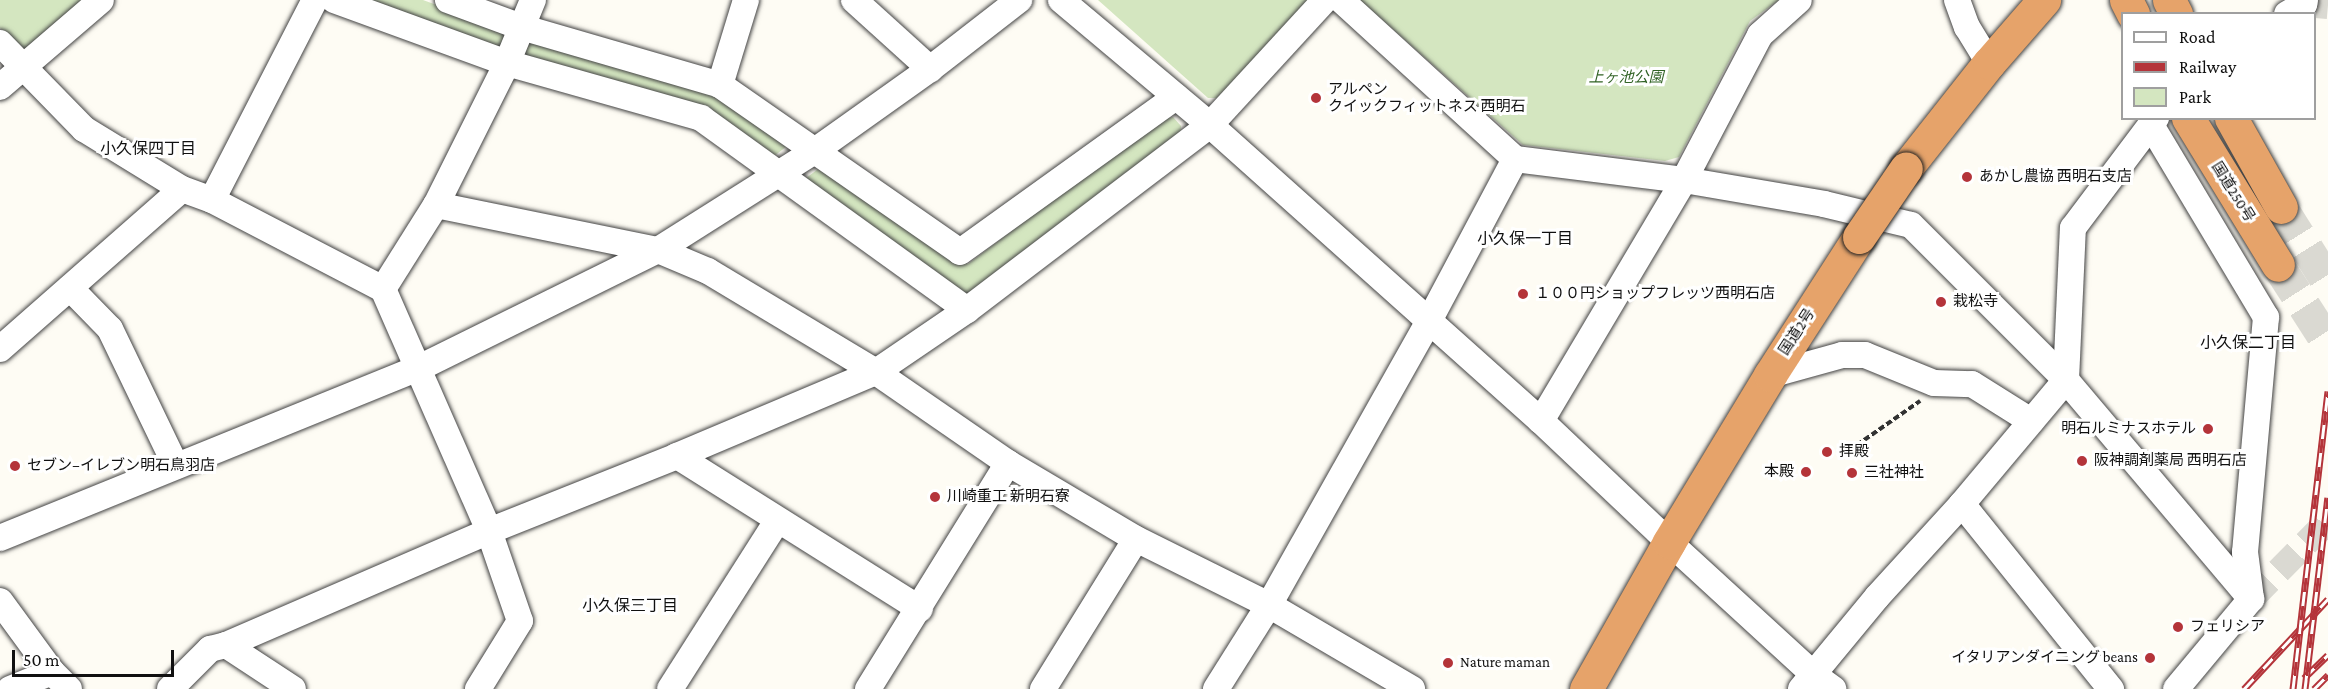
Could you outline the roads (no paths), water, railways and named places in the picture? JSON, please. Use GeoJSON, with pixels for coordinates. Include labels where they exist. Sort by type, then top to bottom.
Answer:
{"type":"FeatureCollection","features":[{"type":"Feature","properties":{"kind":"highway","name":"国道2号"},"geometry":{"type":"LineString","coordinates":[[1586,689],[1669,542],[1770,375],[1859,237],[1906,168],[1989,63],[2044,0]]}},
{"type":"Feature","properties":{"kind":"highway","name":"国道250号"},"geometry":{"type":"LineString","coordinates":[[2189,120],[2278,265]]}},
{"type":"Feature","properties":{"kind":"highway"},"geometry":{"type":"LineString","coordinates":[[2232,120],[2281,207]]}},
{"type":"Feature","properties":{"kind":"street"},"geometry":{"type":"LineString","coordinates":[[0,87],[101,0]]}},
{"type":"Feature","properties":{"kind":"street"},"geometry":{"type":"LineString","coordinates":[[212,200],[315,0]]}},
{"type":"Feature","properties":{"kind":"street"},"geometry":{"type":"LineString","coordinates":[[334,0],[507,63],[701,118],[966,310]]}},
{"type":"Feature","properties":{"kind":"street"},"geometry":{"type":"LineString","coordinates":[[448,0],[521,27],[720,85],[960,252],[1176,97]]}},
{"type":"Feature","properties":{"kind":"street"},"geometry":{"type":"LineString","coordinates":[[383,289],[436,205],[507,63],[533,0]]}},
{"type":"Feature","properties":{"kind":"street"},"geometry":{"type":"LineString","coordinates":[[720,85],[746,0]]}},
{"type":"Feature","properties":{"kind":"street"},"geometry":{"type":"LineString","coordinates":[[854,0],[930,69]]}},
{"type":"Feature","properties":{"kind":"street"},"geometry":{"type":"LineString","coordinates":[[0,538],[417,369],[658,250],[816,150],[930,69],[1019,0]]}},
{"type":"Feature","properties":{"kind":"street"},"geometry":{"type":"LineString","coordinates":[[1061,0],[1210,126],[1541,421],[1816,684],[1877,597],[1962,504],[2066,380],[2073,228],[2154,122],[2266,317],[2245,552],[2252,599],[2176,689]]}},
{"type":"Feature","properties":{"kind":"street"},"geometry":{"type":"LineString","coordinates":[[170,689],[210,649],[226,645],[489,531],[677,456],[876,372],[966,310],[1210,126],[1325,0]]}},
{"type":"Feature","properties":{"kind":"street"},"geometry":{"type":"LineString","coordinates":[[1341,0],[1515,159],[1684,180],[1824,204],[1911,225],[2066,380],[2252,599]]}},
{"type":"Feature","properties":{"kind":"street"},"geometry":{"type":"LineString","coordinates":[[1541,421],[1684,180],[1760,35],[1799,0]]}},
{"type":"Feature","properties":{"kind":"street"},"geometry":{"type":"LineString","coordinates":[[1957,0],[1967,27],[1989,63]]}},
{"type":"Feature","properties":{"kind":"street"},"geometry":{"type":"LineString","coordinates":[[0,43],[84,129],[182,189],[212,200],[383,289],[489,531],[520,621],[478,689]]}},
{"type":"Feature","properties":{"kind":"street"},"geometry":{"type":"LineString","coordinates":[[1216,689],[1269,606],[1429,321],[1515,159]]}},
{"type":"Feature","properties":{"kind":"street"},"geometry":{"type":"LineString","coordinates":[[0,349],[182,189]]}},
{"type":"Feature","properties":{"kind":"street"},"geometry":{"type":"LineString","coordinates":[[436,205],[658,250],[708,271],[876,372],[1008,463],[1136,539],[1269,606],[1412,689]]}},
{"type":"Feature","properties":{"kind":"street"},"geometry":{"type":"LineString","coordinates":[[70,288],[110,329],[176,466]]}},
{"type":"Feature","properties":{"kind":"street"},"geometry":{"type":"LineString","coordinates":[[1770,375],[1842,356],[1865,355],[1934,383],[1972,384],[2031,421]]}},
{"type":"Feature","properties":{"kind":"street"},"geometry":{"type":"LineString","coordinates":[[677,456],[920,609]]}},
{"type":"Feature","properties":{"kind":"street"},"geometry":{"type":"LineString","coordinates":[[868,689],[920,609],[1008,463]]}},
{"type":"Feature","properties":{"kind":"street"},"geometry":{"type":"LineString","coordinates":[[1962,504],[2111,689]]}},
{"type":"Feature","properties":{"kind":"street"},"geometry":{"type":"LineString","coordinates":[[670,689],[777,521]]}},
{"type":"Feature","properties":{"kind":"street"},"geometry":{"type":"LineString","coordinates":[[1043,689],[1136,539]]}},
{"type":"Feature","properties":{"kind":"street"},"geometry":{"type":"LineString","coordinates":[[0,601],[60,680],[10,689]]}},
{"type":"Feature","properties":{"kind":"street"},"geometry":{"type":"LineString","coordinates":[[226,645],[293,689]]}},
{"type":"Feature","properties":{"kind":"tunnel"},"geometry":{"type":"LineString","coordinates":[[2304,4],[2328,6]]}},
{"type":"Feature","properties":{"kind":"tunnel"},"geometry":{"type":"LineString","coordinates":[[2281,207],[2328,282]]}},
{"type":"Feature","properties":{"kind":"tunnel"},"geometry":{"type":"LineString","coordinates":[[2278,265],[2328,343]]}},
{"type":"Feature","properties":{"kind":"tunnel"},"geometry":{"type":"LineString","coordinates":[[2251,599],[2328,521]]}},
{"type":"Feature","properties":{"kind":"railway"},"geometry":{"type":"LineString","coordinates":[[2293,689],[2328,391]]}},
{"type":"Feature","properties":{"kind":"railway"},"geometry":{"type":"LineString","coordinates":[[2305,689],[2328,497]]}},
{"type":"Feature","properties":{"kind":"railway"},"geometry":{"type":"LineString","coordinates":[[2244,689],[2328,599]]}},
{"type":"Feature","properties":{"kind":"railway"},"geometry":{"type":"LineString","coordinates":[[2304,678],[2328,655]]}},
{"type":"Feature","properties":{"kind":"railway"},"geometry":{"type":"LineString","coordinates":[[2314,689],[2328,675]]}},
{"type":"Feature","properties":{"kind":"place","name":"アルペン クイックフィットネス 西明石"},"geometry":{"type":"Point","coordinates":[1316,98]}},
{"type":"Feature","properties":{"kind":"place","name":"あかし農協 西明石支店"},"geometry":{"type":"Point","coordinates":[1967,177]}},
{"type":"Feature","properties":{"kind":"place","name":"１００円ショップフレッツ西明石店"},"geometry":{"type":"Point","coordinates":[1523,294]}},
{"type":"Feature","properties":{"kind":"place","name":"栽松寺"},"geometry":{"type":"Point","coordinates":[1941,302]}},
{"type":"Feature","properties":{"kind":"place","name":"明石ルミナスホテル"},"geometry":{"type":"Point","coordinates":[2208,429]}},
{"type":"Feature","properties":{"kind":"place","name":"拝殿"},"geometry":{"type":"Point","coordinates":[1827,452]}},
{"type":"Feature","properties":{"kind":"place","name":"阪神調剤薬局 西明石店"},"geometry":{"type":"Point","coordinates":[2082,461]}},
{"type":"Feature","properties":{"kind":"place","name":"セブン−イレブン明石鳥羽店"},"geometry":{"type":"Point","coordinates":[15,466]}},
{"type":"Feature","properties":{"kind":"place","name":"本殿"},"geometry":{"type":"Point","coordinates":[1806,472]}},
{"type":"Feature","properties":{"kind":"place","name":"三社神社"},"geometry":{"type":"Point","coordinates":[1852,473]}},
{"type":"Feature","properties":{"kind":"place","name":"川崎重工 新明石寮"},"geometry":{"type":"Point","coordinates":[935,497]}},
{"type":"Feature","properties":{"kind":"place","name":"フェリシア"},"geometry":{"type":"Point","coordinates":[2178,627]}},
{"type":"Feature","properties":{"kind":"place","name":"イタリアンダイニング beans"},"geometry":{"type":"Point","coordinates":[2150,658]}},
{"type":"Feature","properties":{"kind":"place","name":"Nature maman"},"geometry":{"type":"Point","coordinates":[1448,663]}},
{"type":"Feature","properties":{"kind":"district","name":"小久保四丁目"},"geometry":{"type":"Point","coordinates":[148,149]}},
{"type":"Feature","properties":{"kind":"district","name":"小久保一丁目"},"geometry":{"type":"Point","coordinates":[1525,239]}},
{"type":"Feature","properties":{"kind":"district","name":"小久保二丁目"},"geometry":{"type":"Point","coordinates":[2248,343]}},
{"type":"Feature","properties":{"kind":"district","name":"小久保三丁目"},"geometry":{"type":"Point","coordinates":[630,606]}},
{"type":"Feature","properties":{"kind":"park label","name":"上ヶ池公園"},"geometry":{"type":"Point","coordinates":[1626,78]}}]}
